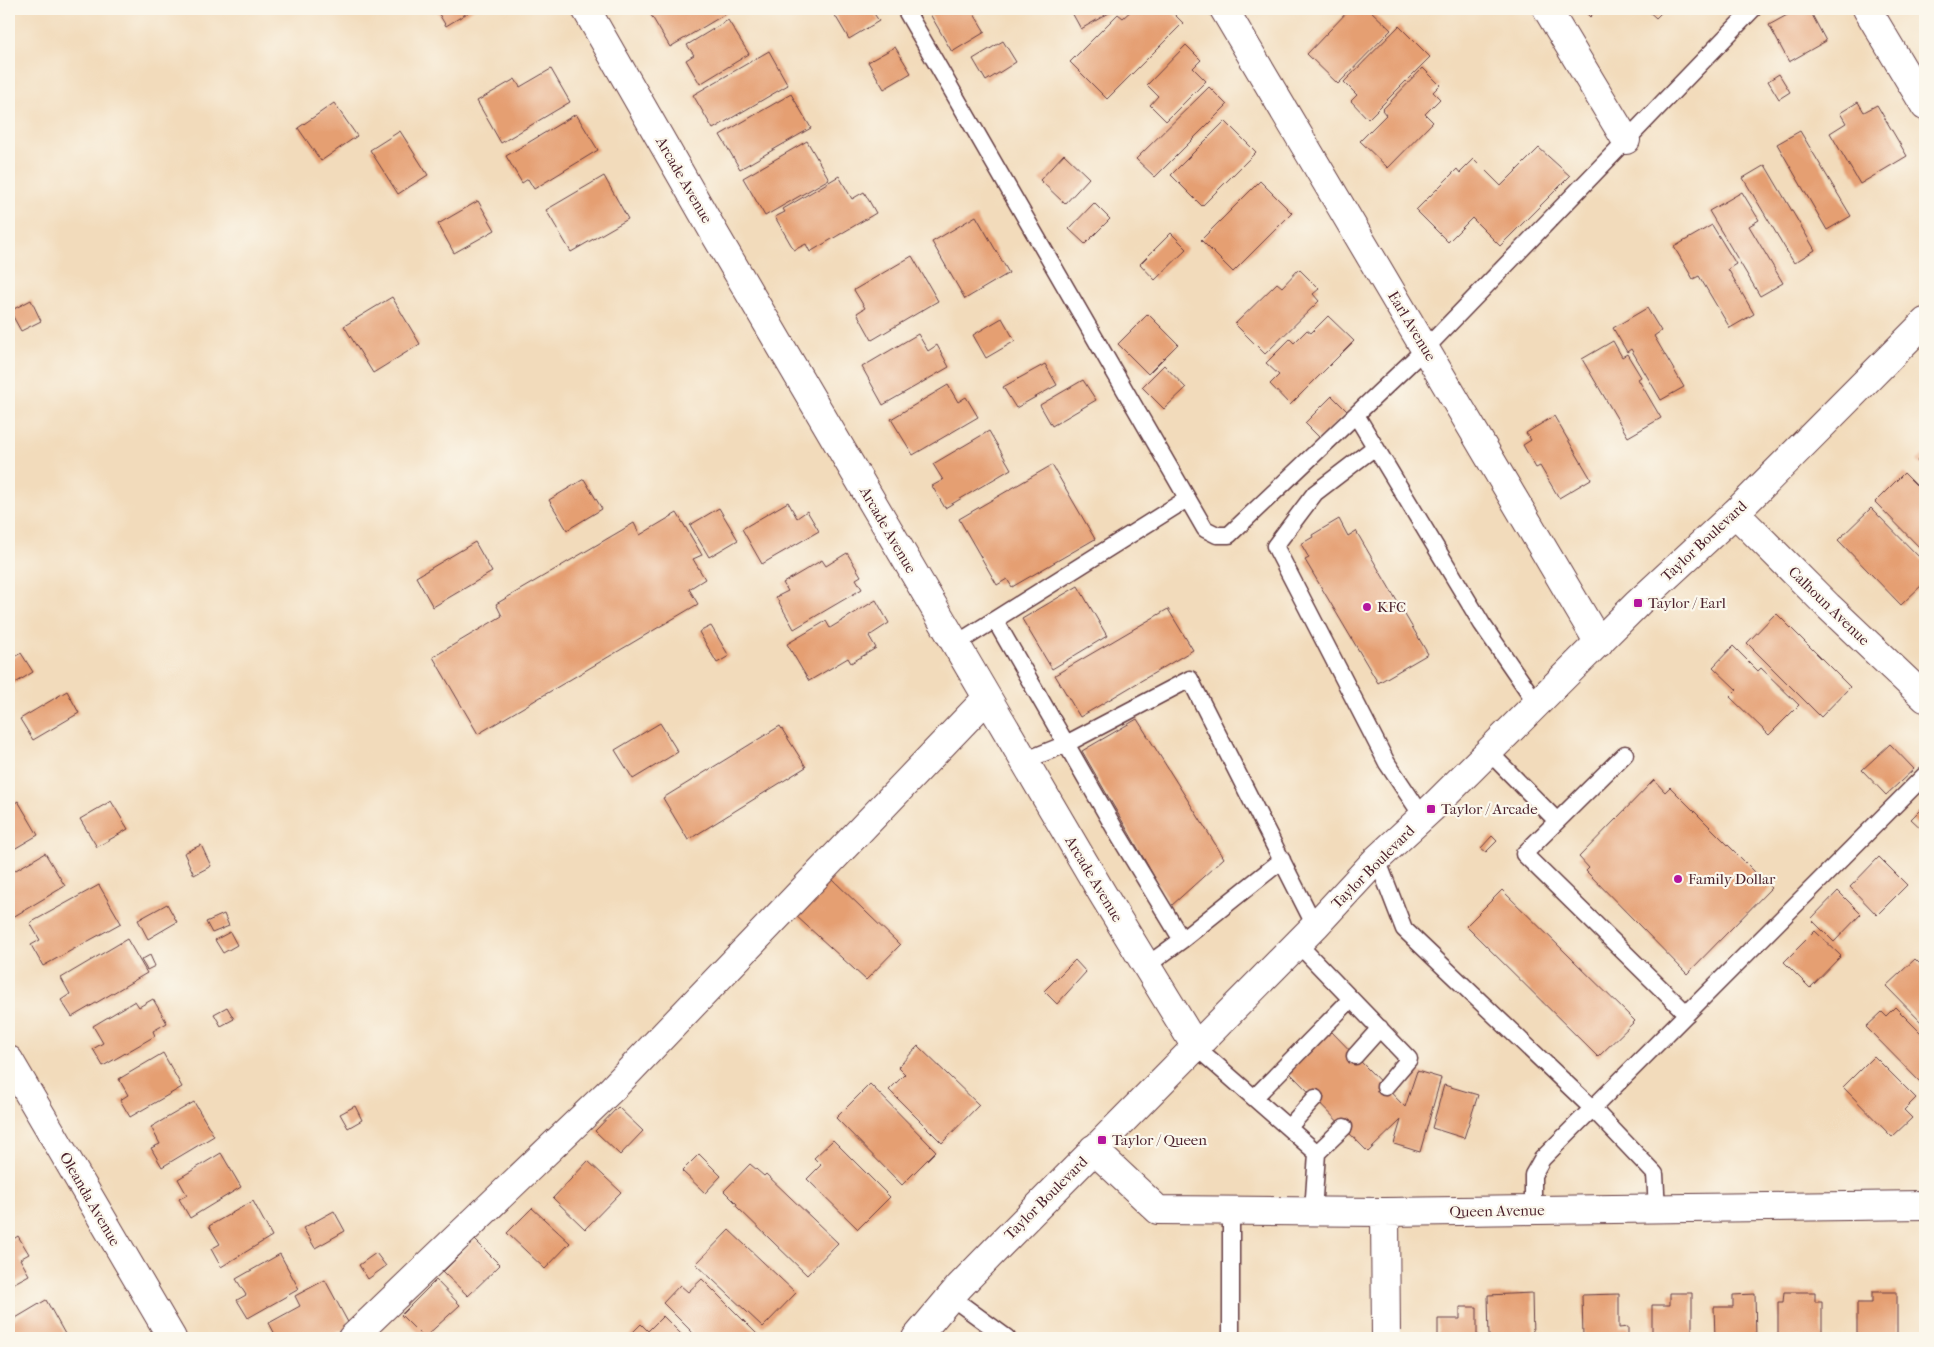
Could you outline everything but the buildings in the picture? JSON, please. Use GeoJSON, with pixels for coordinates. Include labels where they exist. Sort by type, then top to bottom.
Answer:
{"type":"FeatureCollection","features":[{"type":"Feature","properties":{"kind":"street","name":"Arcade Avenue"},"geometry":{"type":"LineString","coordinates":[[586,9],[716,236],[1024,761],[1196,1047]]}},
{"type":"Feature","properties":{"kind":"street","name":"Earl Avenue"},"geometry":{"type":"LineString","coordinates":[[1224,9],[1599,643]]}},
{"type":"Feature","properties":{"kind":"street"},"geometry":{"type":"LineString","coordinates":[[1547,9],[1626,140]]}},
{"type":"Feature","properties":{"kind":"street"},"geometry":{"type":"LineString","coordinates":[[1867,9],[1925,106]]}},
{"type":"Feature","properties":{"kind":"street","name":"Taylor Boulevard"},"geometry":{"type":"LineString","coordinates":[[916,1338],[1002,1242],[1307,935],[1377,859],[1423,817],[1638,603],[1735,513],[1925,322]]}},
{"type":"Feature","properties":{"kind":"street","name":"Calhoun Avenue"},"geometry":{"type":"LineString","coordinates":[[1735,513],[1828,606],[1925,698]]}},
{"type":"Feature","properties":{"kind":"street"},"geometry":{"type":"LineString","coordinates":[[352,1338],[613,1088],[987,698]]}},
{"type":"Feature","properties":{"kind":"street","name":"Oleanda Avenue"},"geometry":{"type":"LineString","coordinates":[[9,1060],[172,1338]]}},
{"type":"Feature","properties":{"kind":"street","name":"Queen Avenue"},"geometry":{"type":"LineString","coordinates":[[1093,1150],[1158,1210],[1385,1212],[1925,1205]]}},
{"type":"Feature","properties":{"kind":"street"},"geometry":{"type":"LineString","coordinates":[[1385,1212],[1386,1338]]}},
{"type":"Feature","properties":{"kind":"lane"},"geometry":{"type":"LineString","coordinates":[[905,9],[1187,499],[1205,529],[1217,535],[1229,535],[1426,348],[1753,9]]}},
{"type":"Feature","properties":{"kind":"lane"},"geometry":{"type":"LineString","coordinates":[[1356,415],[1482,624],[1537,704]]}},
{"type":"Feature","properties":{"kind":"lane"},"geometry":{"type":"LineString","coordinates":[[1375,446],[1315,494],[1274,546],[1387,763],[1423,817]]}},
{"type":"Feature","properties":{"kind":"lane"},"geometry":{"type":"LineString","coordinates":[[956,644],[1187,499]]}},
{"type":"Feature","properties":{"kind":"lane"},"geometry":{"type":"LineString","coordinates":[[995,620],[1119,836],[1182,940]]}},
{"type":"Feature","properties":{"kind":"lane"},"geometry":{"type":"LineString","coordinates":[[1024,761],[1066,744],[1190,679],[1282,860],[1307,935],[1352,998],[1409,1059],[1385,1087]]}},
{"type":"Feature","properties":{"kind":"lane"},"geometry":{"type":"LineString","coordinates":[[1489,752],[1557,821]]}},
{"type":"Feature","properties":{"kind":"lane"},"geometry":{"type":"LineString","coordinates":[[1625,754],[1524,854],[1688,1014]]}},
{"type":"Feature","properties":{"kind":"lane"},"geometry":{"type":"LineString","coordinates":[[1533,1210],[1533,1175],[1542,1159],[1925,775]]}},
{"type":"Feature","properties":{"kind":"lane"},"geometry":{"type":"LineString","coordinates":[[1377,859],[1404,929],[1593,1109],[1654,1174],[1657,1209]]}},
{"type":"Feature","properties":{"kind":"lane"},"geometry":{"type":"LineString","coordinates":[[1146,966],[1182,940],[1282,860]]}},
{"type":"Feature","properties":{"kind":"lane"},"geometry":{"type":"LineString","coordinates":[[1254,1098],[1352,998]]}},
{"type":"Feature","properties":{"kind":"lane"},"geometry":{"type":"LineString","coordinates":[[1355,1056],[1380,1028]]}},
{"type":"Feature","properties":{"kind":"lane"},"geometry":{"type":"LineString","coordinates":[[1196,1047],[1317,1153]]}},
{"type":"Feature","properties":{"kind":"lane"},"geometry":{"type":"LineString","coordinates":[[1289,1127],[1315,1098]]}},
{"type":"Feature","properties":{"kind":"lane"},"geometry":{"type":"LineString","coordinates":[[1314,1212],[1317,1153],[1344,1127]]}},
{"type":"Feature","properties":{"kind":"lane"},"geometry":{"type":"LineString","coordinates":[[1231,1210],[1231,1338]]}},
{"type":"Feature","properties":{"kind":"lane"},"geometry":{"type":"LineString","coordinates":[[951,1297],[1007,1338]]}},
{"type":"Feature","properties":{"kind":"place","name":"Taylor / Earl"},"geometry":{"type":"Point","coordinates":[1638,603]}},
{"type":"Feature","properties":{"kind":"place","name":"KFC"},"geometry":{"type":"Point","coordinates":[1367,607]}},
{"type":"Feature","properties":{"kind":"place","name":"Taylor / Arcade"},"geometry":{"type":"Point","coordinates":[1431,809]}},
{"type":"Feature","properties":{"kind":"place","name":"Family Dollar"},"geometry":{"type":"Point","coordinates":[1678,879]}},
{"type":"Feature","properties":{"kind":"place","name":"Taylor / Queen"},"geometry":{"type":"Point","coordinates":[1102,1140]}}]}
